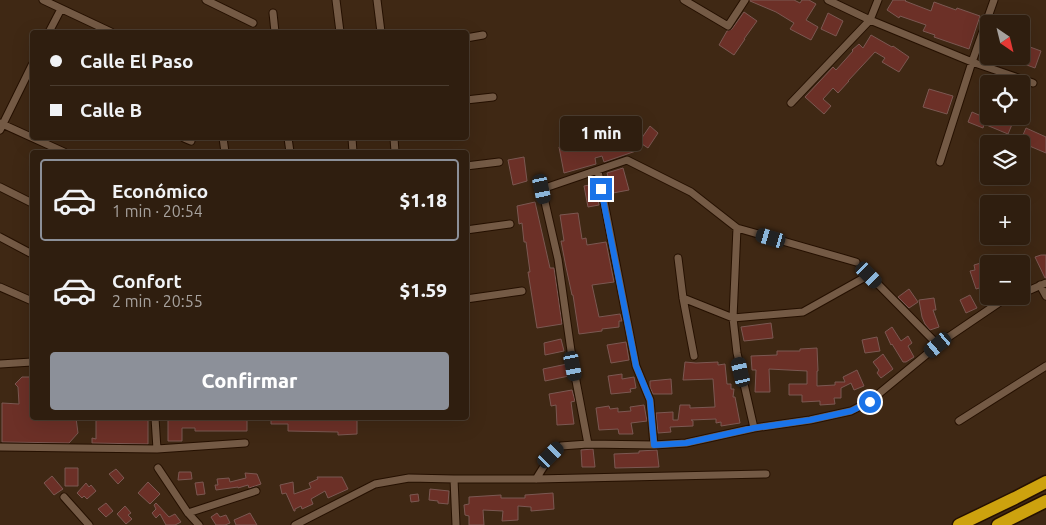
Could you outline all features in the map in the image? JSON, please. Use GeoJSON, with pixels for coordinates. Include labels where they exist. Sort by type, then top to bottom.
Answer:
{"type":"FeatureCollection","features":[{"type":"Feature","properties":{"kind":"highway"},"geometry":{"type":"LineString","coordinates":[[959,525],[1046,482]]}},
{"type":"Feature","properties":{"kind":"highway"},"geometry":{"type":"LineString","coordinates":[[998,525],[1046,501]]}},
{"type":"Feature","properties":{"kind":"street"},"geometry":{"type":"LineString","coordinates":[[43,0],[107,30]]}},
{"type":"Feature","properties":{"kind":"street"},"geometry":{"type":"LineString","coordinates":[[206,0],[253,23]]}},
{"type":"Feature","properties":{"kind":"street"},"geometry":{"type":"LineString","coordinates":[[336,0],[340,30]]}},
{"type":"Feature","properties":{"kind":"street"},"geometry":{"type":"LineString","coordinates":[[377,0],[381,30]]}},
{"type":"Feature","properties":{"kind":"street"},"geometry":{"type":"LineString","coordinates":[[684,0],[728,26],[745,0]]}},
{"type":"Feature","properties":{"kind":"street"},"geometry":{"type":"LineString","coordinates":[[828,0],[870,20],[972,62],[1034,83]]}},
{"type":"Feature","properties":{"kind":"street"},"geometry":{"type":"LineString","coordinates":[[791,103],[870,20],[878,0]]}},
{"type":"Feature","properties":{"kind":"street"},"geometry":{"type":"LineString","coordinates":[[940,162],[994,0]]}},
{"type":"Feature","properties":{"kind":"street"},"geometry":{"type":"LineString","coordinates":[[50,30],[61,9]]}},
{"type":"Feature","properties":{"kind":"street"},"geometry":{"type":"LineString","coordinates":[[273,13],[275,30]]}},
{"type":"Feature","properties":{"kind":"street"},"geometry":{"type":"LineString","coordinates":[[469,37],[483,35]]}},
{"type":"Feature","properties":{"kind":"street"},"geometry":{"type":"LineString","coordinates":[[30,72],[1,126],[30,138]]}},
{"type":"Feature","properties":{"kind":"street"},"geometry":{"type":"LineString","coordinates":[[469,100],[493,97]]}},
{"type":"Feature","properties":{"kind":"street"},"geometry":{"type":"LineString","coordinates":[[35,140],[59,150]]}},
{"type":"Feature","properties":{"kind":"street"},"geometry":{"type":"LineString","coordinates":[[588,444],[573,366],[558,259],[542,189],[627,160],[692,192],[737,228],[856,262]]}},
{"type":"Feature","properties":{"kind":"street"},"geometry":{"type":"LineString","coordinates":[[469,166],[499,162]]}},
{"type":"Feature","properties":{"kind":"street"},"geometry":{"type":"LineString","coordinates":[[598,171],[636,366],[650,400],[654,445]]}},
{"type":"Feature","properties":{"kind":"street"},"geometry":{"type":"LineString","coordinates":[[0,187],[30,202]]}},
{"type":"Feature","properties":{"kind":"street"},"geometry":{"type":"LineString","coordinates":[[469,230],[510,224]]}},
{"type":"Feature","properties":{"kind":"street"},"geometry":{"type":"LineString","coordinates":[[737,228],[733,318],[737,353],[754,428]]}},
{"type":"Feature","properties":{"kind":"street"},"geometry":{"type":"LineString","coordinates":[[0,237],[30,253]]}},
{"type":"Feature","properties":{"kind":"street"},"geometry":{"type":"LineString","coordinates":[[678,258],[682,298],[694,356]]}},
{"type":"Feature","properties":{"kind":"street"},"geometry":{"type":"LineString","coordinates":[[682,298],[733,318],[803,312],[869,275],[938,345]]}},
{"type":"Feature","properties":{"kind":"street"},"geometry":{"type":"LineString","coordinates":[[1030,290],[1043,284],[1046,296]]}},
{"type":"Feature","properties":{"kind":"street"},"geometry":{"type":"LineString","coordinates":[[0,287],[30,300]]}},
{"type":"Feature","properties":{"kind":"street"},"geometry":{"type":"LineString","coordinates":[[469,299],[522,291]]}},
{"type":"Feature","properties":{"kind":"street"},"geometry":{"type":"LineString","coordinates":[[536,479],[551,455],[561,446],[686,443],[754,428],[810,420],[851,411],[870,402],[938,345],[996,305]]}},
{"type":"Feature","properties":{"kind":"street"},"geometry":{"type":"LineString","coordinates":[[0,364],[30,362]]}},
{"type":"Feature","properties":{"kind":"street"},"geometry":{"type":"LineString","coordinates":[[959,421],[1046,366]]}},
{"type":"Feature","properties":{"kind":"street"},"geometry":{"type":"LineString","coordinates":[[155,420],[157,449]]}},
{"type":"Feature","properties":{"kind":"street"},"geometry":{"type":"LineString","coordinates":[[0,447],[157,449],[245,443]]}},
{"type":"Feature","properties":{"kind":"street"},"geometry":{"type":"LineString","coordinates":[[158,468],[188,513],[199,525]]}},
{"type":"Feature","properties":{"kind":"street"},"geometry":{"type":"LineString","coordinates":[[296,525],[375,484],[409,478],[536,479],[766,474]]}},
{"type":"Feature","properties":{"kind":"street"},"geometry":{"type":"LineString","coordinates":[[454,479],[456,525]]}},
{"type":"Feature","properties":{"kind":"street"},"geometry":{"type":"LineString","coordinates":[[188,513],[256,491]]}},
{"type":"Feature","properties":{"kind":"street"},"geometry":{"type":"LineString","coordinates":[[64,497],[89,525]]}},
{"type":"Feature","properties":{"kind":"building"},"geometry":{"type":"Polygon","coordinates":[[[750,0],[794,0],[800,3],[802,0],[809,0],[816,4],[806,20],[818,27],[811,40],[790,29],[794,23],[750,0]]]}},
{"type":"Feature","properties":{"kind":"building"},"geometry":{"type":"Polygon","coordinates":[[[893,0],[906,0],[931,11],[934,2],[980,16],[969,49],[934,37],[935,35],[923,31],[926,25],[900,16],[899,18],[887,10],[893,0]]]}},
{"type":"Feature","properties":{"kind":"building"},"geometry":{"type":"Polygon","coordinates":[[[744,12],[757,21],[734,55],[719,45],[727,31],[732,29],[744,12]]]}},
{"type":"Feature","properties":{"kind":"building"},"geometry":{"type":"Polygon","coordinates":[[[828,13],[843,21],[836,36],[821,29],[828,13]]]}},
{"type":"Feature","properties":{"kind":"building"},"geometry":{"type":"Polygon","coordinates":[[[871,35],[893,46],[909,57],[899,72],[882,62],[885,58],[875,52],[838,93],[833,88],[823,99],[831,106],[824,114],[805,97],[833,67],[836,70],[859,44],[863,48],[871,35]]]}},
{"type":"Feature","properties":{"kind":"building"},"geometry":{"type":"Polygon","coordinates":[[[1030,47],[1041,51],[1035,68],[1027,65],[1030,65],[1030,47]]]}},
{"type":"Feature","properties":{"kind":"building"},"geometry":{"type":"Polygon","coordinates":[[[929,89],[953,96],[947,114],[923,107],[929,89]]]}},
{"type":"Feature","properties":{"kind":"building"},"geometry":{"type":"Polygon","coordinates":[[[972,112],[980,115],[980,125],[984,125],[983,128],[968,122],[972,112]]]}},
{"type":"Feature","properties":{"kind":"building"},"geometry":{"type":"Polygon","coordinates":[[[986,125],[1012,125],[1008,134],[986,125]]]}},
{"type":"Feature","properties":{"kind":"building"},"geometry":{"type":"Polygon","coordinates":[[[650,126],[658,133],[648,148],[639,142],[650,126]]]}},
{"type":"Feature","properties":{"kind":"building"},"geometry":{"type":"Polygon","coordinates":[[[1026,128],[1046,137],[1046,153],[1030,146],[1030,135],[1023,135],[1026,128]]]}},
{"type":"Feature","properties":{"kind":"building"},"geometry":{"type":"Polygon","coordinates":[[[633,134],[636,151],[604,162],[602,156],[595,158],[596,164],[564,173],[559,147],[613,135],[614,140],[633,134]]]}},
{"type":"Feature","properties":{"kind":"building"},"geometry":{"type":"Polygon","coordinates":[[[524,157],[527,181],[513,185],[508,160],[524,157]]]}},
{"type":"Feature","properties":{"kind":"building"},"geometry":{"type":"Polygon","coordinates":[[[623,168],[629,190],[613,193],[607,173],[623,168]]]}},
{"type":"Feature","properties":{"kind":"building"},"geometry":{"type":"Polygon","coordinates":[[[595,184],[599,205],[588,207],[584,186],[595,184]]]}},
{"type":"Feature","properties":{"kind":"building"},"geometry":{"type":"Polygon","coordinates":[[[535,202],[550,268],[554,268],[562,324],[537,328],[528,272],[530,272],[526,242],[524,242],[522,223],[519,224],[517,206],[535,202]]]}},
{"type":"Feature","properties":{"kind":"building"},"geometry":{"type":"Polygon","coordinates":[[[578,213],[582,239],[586,238],[587,245],[606,242],[614,282],[592,285],[599,317],[620,314],[622,321],[619,321],[619,327],[579,334],[573,295],[561,241],[564,241],[560,215],[578,213]]]}},
{"type":"Feature","properties":{"kind":"building"},"geometry":{"type":"Polygon","coordinates":[[[1046,255],[1046,278],[1035,257],[1046,255]]]}},
{"type":"Feature","properties":{"kind":"building"},"geometry":{"type":"Polygon","coordinates":[[[980,263],[980,288],[976,289],[970,271],[975,270],[974,265],[980,263]]]}},
{"type":"Feature","properties":{"kind":"building"},"geometry":{"type":"Polygon","coordinates":[[[909,289],[918,302],[909,308],[898,297],[909,289]]]}},
{"type":"Feature","properties":{"kind":"building"},"geometry":{"type":"Polygon","coordinates":[[[970,295],[977,308],[966,313],[960,300],[970,295]]]}},
{"type":"Feature","properties":{"kind":"building"},"geometry":{"type":"Polygon","coordinates":[[[934,298],[936,310],[933,310],[939,327],[930,330],[922,317],[919,300],[934,298]]]}},
{"type":"Feature","properties":{"kind":"building"},"geometry":{"type":"Polygon","coordinates":[[[771,323],[773,338],[744,341],[741,327],[771,323]]]}},
{"type":"Feature","properties":{"kind":"building"},"geometry":{"type":"Polygon","coordinates":[[[892,327],[901,341],[908,336],[912,343],[908,346],[914,357],[906,362],[903,362],[891,345],[885,332],[892,327]]]}},
{"type":"Feature","properties":{"kind":"building"},"geometry":{"type":"Polygon","coordinates":[[[877,337],[880,351],[865,353],[862,340],[877,337]]]}},
{"type":"Feature","properties":{"kind":"building"},"geometry":{"type":"Polygon","coordinates":[[[561,339],[564,351],[545,355],[544,343],[561,339]]]}},
{"type":"Feature","properties":{"kind":"building"},"geometry":{"type":"Polygon","coordinates":[[[626,342],[629,360],[611,363],[607,345],[626,342]]]}},
{"type":"Feature","properties":{"kind":"building"},"geometry":{"type":"Polygon","coordinates":[[[817,348],[817,386],[835,385],[835,382],[845,382],[843,377],[857,370],[864,386],[854,390],[851,383],[841,388],[841,398],[834,398],[835,404],[820,405],[820,401],[802,402],[802,395],[789,395],[789,384],[807,384],[807,371],[769,369],[770,392],[755,392],[756,370],[752,370],[751,356],[777,355],[777,351],[800,351],[800,349],[817,348]]]}},
{"type":"Feature","properties":{"kind":"building"},"geometry":{"type":"Polygon","coordinates":[[[883,354],[893,369],[881,378],[877,373],[879,370],[873,362],[883,354]]]}},
{"type":"Feature","properties":{"kind":"building"},"geometry":{"type":"Polygon","coordinates":[[[685,362],[718,362],[718,365],[725,364],[727,384],[731,384],[731,389],[734,389],[733,397],[735,397],[740,423],[721,426],[721,422],[716,423],[716,419],[691,420],[693,421],[693,426],[670,427],[671,432],[658,433],[656,413],[673,412],[673,420],[678,420],[680,405],[690,405],[690,408],[715,407],[713,379],[683,380],[685,362]]]}},
{"type":"Feature","properties":{"kind":"building"},"geometry":{"type":"Polygon","coordinates":[[[567,364],[569,376],[545,381],[543,369],[567,364]]]}},
{"type":"Feature","properties":{"kind":"building"},"geometry":{"type":"Polygon","coordinates":[[[622,374],[622,379],[634,377],[636,388],[630,389],[631,392],[611,394],[608,376],[622,374]]]}},
{"type":"Feature","properties":{"kind":"building"},"geometry":{"type":"Polygon","coordinates":[[[22,377],[30,377],[30,420],[76,420],[78,433],[69,443],[2,442],[2,403],[19,404],[18,387],[15,384],[22,377]]]}},
{"type":"Feature","properties":{"kind":"building"},"geometry":{"type":"Polygon","coordinates":[[[671,379],[672,394],[653,394],[650,381],[671,379]]]}},
{"type":"Feature","properties":{"kind":"building"},"geometry":{"type":"Polygon","coordinates":[[[572,390],[575,401],[571,402],[574,424],[557,425],[556,405],[551,406],[549,394],[572,390]]]}},
{"type":"Feature","properties":{"kind":"building"},"geometry":{"type":"Polygon","coordinates":[[[644,405],[647,421],[631,423],[633,434],[619,434],[618,429],[599,430],[596,408],[609,406],[610,409],[618,408],[618,412],[631,411],[630,407],[644,405]]]}},
{"type":"Feature","properties":{"kind":"building"},"geometry":{"type":"Polygon","coordinates":[[[96,420],[148,420],[148,444],[92,443],[92,438],[96,439],[96,420]]]}},
{"type":"Feature","properties":{"kind":"building"},"geometry":{"type":"Polygon","coordinates":[[[168,420],[247,420],[247,431],[195,431],[195,428],[182,428],[182,441],[168,441],[168,420]]]}},
{"type":"Feature","properties":{"kind":"building"},"geometry":{"type":"Polygon","coordinates":[[[271,420],[357,420],[357,434],[338,435],[338,432],[288,431],[288,424],[271,424],[271,420]]]}},
{"type":"Feature","properties":{"kind":"building"},"geometry":{"type":"Polygon","coordinates":[[[593,449],[595,467],[582,467],[581,450],[593,449]]]}},
{"type":"Feature","properties":{"kind":"building"},"geometry":{"type":"Polygon","coordinates":[[[657,450],[659,467],[615,468],[614,454],[657,450]]]}},
{"type":"Feature","properties":{"kind":"building"},"geometry":{"type":"Polygon","coordinates":[[[65,468],[78,468],[78,486],[65,486],[65,468]]]}},
{"type":"Feature","properties":{"kind":"building"},"geometry":{"type":"Polygon","coordinates":[[[116,469],[124,478],[118,484],[109,474],[116,469]]]}},
{"type":"Feature","properties":{"kind":"building"},"geometry":{"type":"Polygon","coordinates":[[[179,472],[191,472],[192,479],[178,480],[179,472]]]}},
{"type":"Feature","properties":{"kind":"building"},"geometry":{"type":"Polygon","coordinates":[[[245,473],[257,474],[261,484],[249,488],[248,485],[216,490],[215,485],[218,485],[217,479],[229,478],[230,482],[246,478],[245,473]]]}},
{"type":"Feature","properties":{"kind":"building"},"geometry":{"type":"Polygon","coordinates":[[[52,476],[63,489],[54,495],[44,483],[52,476]]]}},
{"type":"Feature","properties":{"kind":"building"},"geometry":{"type":"Polygon","coordinates":[[[317,477],[342,477],[348,489],[328,498],[325,491],[311,499],[313,504],[302,509],[301,506],[294,511],[286,493],[282,494],[280,485],[293,482],[294,494],[311,488],[309,483],[318,479],[317,477]]]}},
{"type":"Feature","properties":{"kind":"building"},"geometry":{"type":"Polygon","coordinates":[[[148,482],[160,494],[150,504],[138,493],[148,482]]]}},
{"type":"Feature","properties":{"kind":"building"},"geometry":{"type":"Polygon","coordinates":[[[203,482],[205,494],[197,495],[195,483],[203,482]]]}},
{"type":"Feature","properties":{"kind":"building"},"geometry":{"type":"Polygon","coordinates":[[[86,483],[89,487],[91,485],[96,491],[87,499],[84,496],[82,498],[77,493],[86,483]]]}},
{"type":"Feature","properties":{"kind":"building"},"geometry":{"type":"Polygon","coordinates":[[[430,489],[449,491],[448,504],[429,500],[430,489]]]}},
{"type":"Feature","properties":{"kind":"building"},"geometry":{"type":"Polygon","coordinates":[[[553,493],[554,509],[531,511],[531,507],[518,506],[518,520],[502,521],[503,511],[483,510],[484,525],[469,525],[469,516],[465,515],[464,505],[469,504],[469,497],[501,495],[501,498],[525,498],[525,495],[553,493]]]}},
{"type":"Feature","properties":{"kind":"building"},"geometry":{"type":"Polygon","coordinates":[[[418,494],[419,501],[411,502],[410,495],[418,494]]]}},
{"type":"Feature","properties":{"kind":"building"},"geometry":{"type":"Polygon","coordinates":[[[106,503],[113,511],[106,517],[98,509],[106,503]]]}},
{"type":"Feature","properties":{"kind":"building"},"geometry":{"type":"Polygon","coordinates":[[[156,503],[169,517],[175,514],[181,522],[175,525],[166,525],[160,514],[156,518],[152,513],[156,509],[154,505],[156,503]]]}},
{"type":"Feature","properties":{"kind":"building"},"geometry":{"type":"Polygon","coordinates":[[[125,506],[131,513],[128,515],[132,519],[126,524],[117,514],[125,506]]]}},
{"type":"Feature","properties":{"kind":"building"},"geometry":{"type":"Polygon","coordinates":[[[217,513],[220,517],[226,515],[230,523],[216,525],[211,517],[217,513]]]}},
{"type":"Feature","properties":{"kind":"building"},"geometry":{"type":"Polygon","coordinates":[[[250,513],[257,525],[236,525],[234,520],[250,513]]]}},
{"type":"Feature","properties":{"kind":"route"},"geometry":{"type":"LineString","coordinates":[[601,189],[636,366],[650,400],[654,445],[686,443],[754,428],[810,420],[851,411],[870,402]]}}]}
